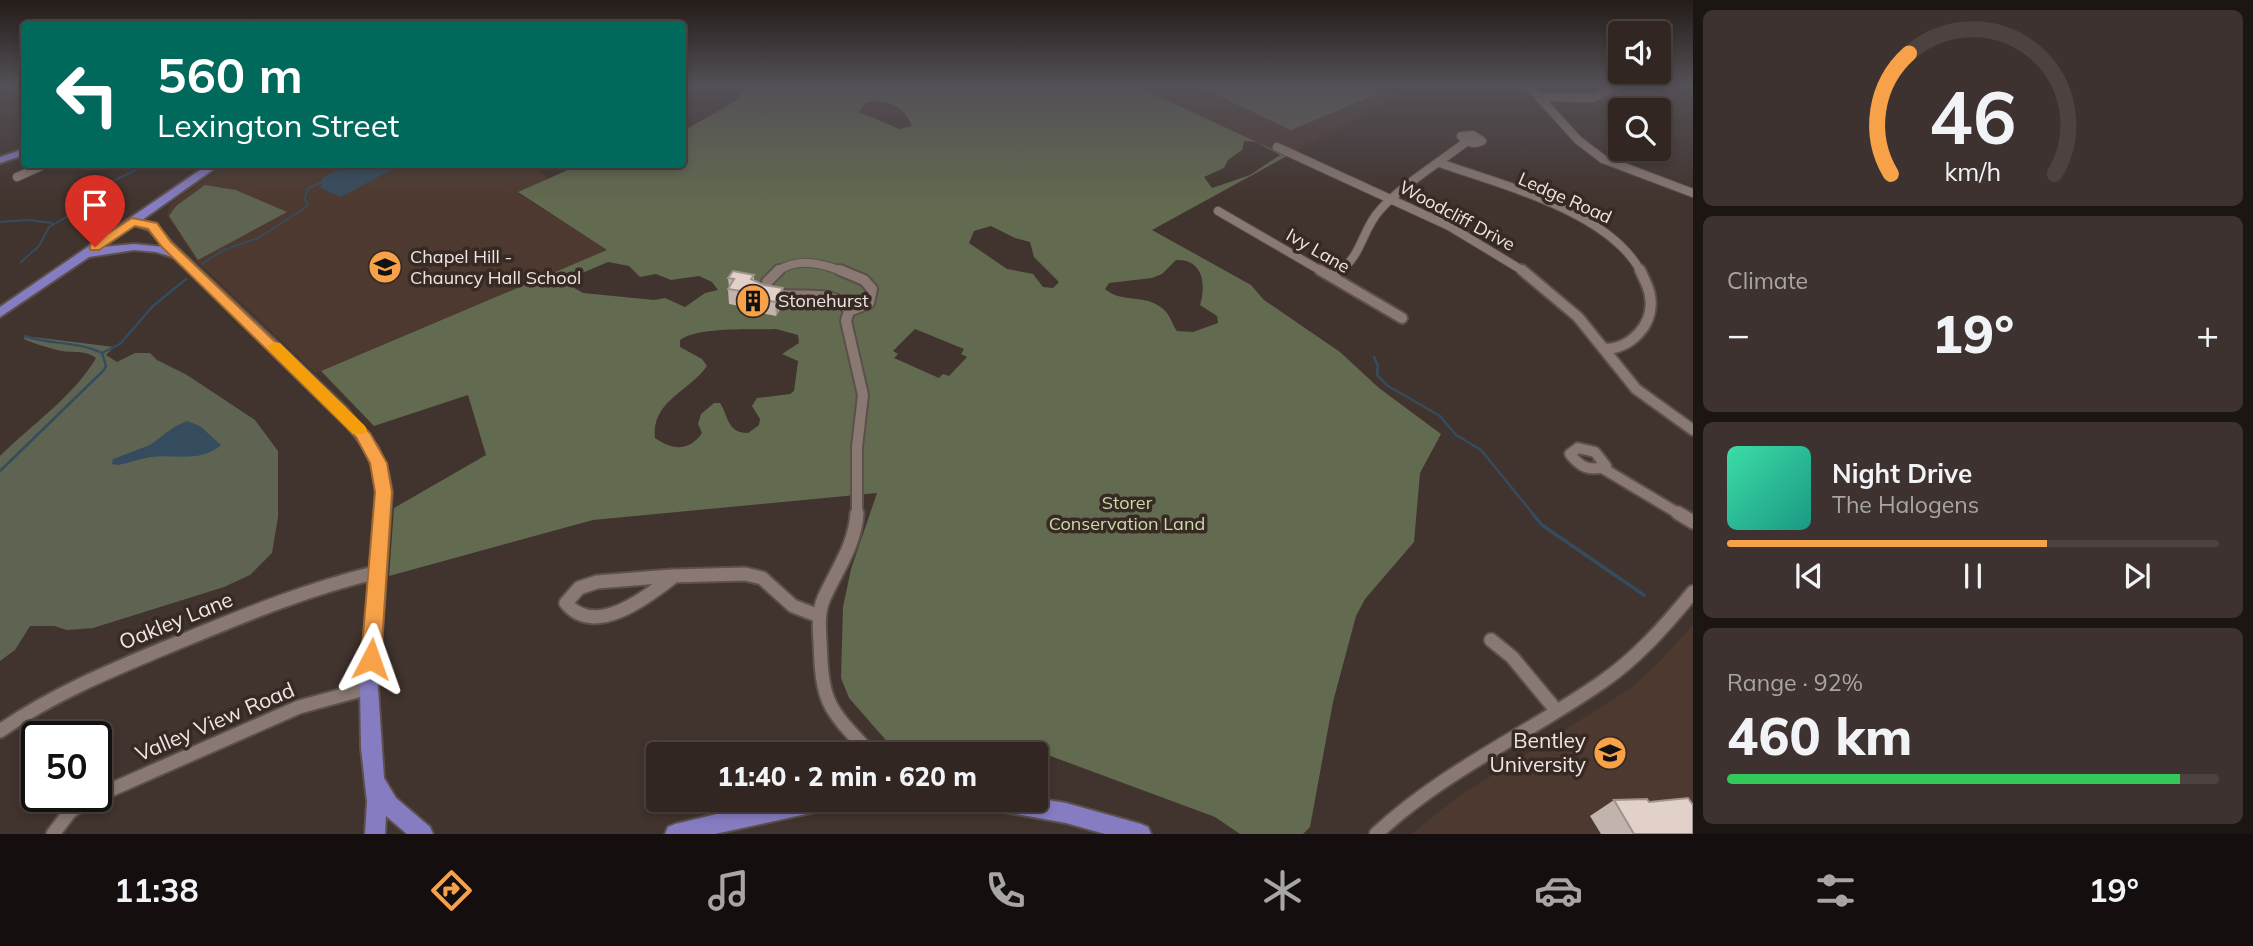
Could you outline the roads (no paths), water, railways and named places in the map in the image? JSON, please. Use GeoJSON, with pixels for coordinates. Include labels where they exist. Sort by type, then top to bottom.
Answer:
{"type":"FeatureCollection","features":[{"type":"Feature","properties":{"kind":"main road"},"geometry":{"type":"LineString","coordinates":[[0,160],[21,153]]}},
{"type":"Feature","properties":{"kind":"main road"},"geometry":{"type":"LineString","coordinates":[[0,313],[210,168]]}},
{"type":"Feature","properties":{"kind":"main road"},"geometry":{"type":"LineString","coordinates":[[160,203],[157,212],[183,260]]}},
{"type":"Feature","properties":{"kind":"main road"},"geometry":{"type":"LineString","coordinates":[[132,222],[167,244],[341,410],[367,440],[378,463],[383,486],[369,688],[370,738],[376,780],[375,834]]}},
{"type":"Feature","properties":{"kind":"main road"},"geometry":{"type":"LineString","coordinates":[[76,260],[104,251],[136,248],[158,249],[183,260]]}},
{"type":"Feature","properties":{"kind":"main road"},"geometry":{"type":"LineString","coordinates":[[376,780],[390,805],[423,834]]}},
{"type":"Feature","properties":{"kind":"main road"},"geometry":{"type":"LineString","coordinates":[[1048,810],[1141,834]]}},
{"type":"Feature","properties":{"kind":"main road"},"geometry":{"type":"LineString","coordinates":[[675,834],[763,812]]}},
{"type":"Feature","properties":{"kind":"street"},"geometry":{"type":"LineString","coordinates":[[1564,125],[1592,152],[1615,164],[1693,193]]}},
{"type":"Feature","properties":{"kind":"street"},"geometry":{"type":"LineString","coordinates":[[1331,276],[1354,260],[1372,219],[1392,199],[1466,142]]}},
{"type":"Feature","properties":{"kind":"street","name":"Woodcliff Drive"},"geometry":{"type":"LineString","coordinates":[[1277,147],[1466,234],[1512,262],[1566,306],[1636,389],[1656,406],[1693,430]]}},
{"type":"Feature","properties":{"kind":"street","name":"Ledge Road"},"geometry":{"type":"LineString","coordinates":[[1440,163],[1567,212],[1606,232],[1622,244],[1643,270],[1652,306],[1648,318],[1632,340],[1620,347],[1604,349]]}},
{"type":"Feature","properties":{"kind":"street"},"geometry":{"type":"LineString","coordinates":[[17,177],[37,168]]}},
{"type":"Feature","properties":{"kind":"street","name":"Ivy Lane"},"geometry":{"type":"LineString","coordinates":[[1218,211],[1402,318]]}},
{"type":"Feature","properties":{"kind":"street"},"geometry":{"type":"LineString","coordinates":[[849,311],[865,308],[870,303],[871,286],[861,278],[822,262],[789,264],[779,269],[767,282],[767,292],[773,296],[792,299],[827,296],[843,302],[849,311],[847,333],[863,395],[857,447],[856,525],[849,549],[823,600],[819,616],[821,680],[825,697],[859,742]]}},
{"type":"Feature","properties":{"kind":"street"},"geometry":{"type":"LineString","coordinates":[[1604,469],[1693,522]]}},
{"type":"Feature","properties":{"kind":"street","name":"Oakley Lane"},"geometry":{"type":"LineString","coordinates":[[0,730],[71,688],[181,641],[300,594],[378,572]]}},
{"type":"Feature","properties":{"kind":"street"},"geometry":{"type":"LineString","coordinates":[[673,577],[649,595],[602,617],[577,615],[566,603],[577,589],[587,584],[673,577],[743,574],[757,576],[770,584],[791,605],[819,616]]}},
{"type":"Feature","properties":{"kind":"street"},"geometry":{"type":"LineString","coordinates":[[1376,834],[1399,812],[1442,779],[1624,666],[1656,635],[1693,592]]}},
{"type":"Feature","properties":{"kind":"street"},"geometry":{"type":"LineString","coordinates":[[1491,640],[1511,657],[1556,710]]}},
{"type":"Feature","properties":{"kind":"street","name":"Valley View Road"},"geometry":{"type":"LineString","coordinates":[[53,834],[69,813],[83,803],[299,707],[369,688]]}},
{"type":"Feature","properties":{"kind":"street"},"geometry":{"type":"LineString","coordinates":[[855,738],[856,742]]}},
{"type":"Feature","properties":{"kind":"water"},"geometry":{"type":"Polygon","coordinates":[[[342,168],[394,168],[341,197],[321,188],[322,178],[342,168]]]}},
{"type":"Feature","properties":{"kind":"water"},"geometry":{"type":"Polygon","coordinates":[[[187,421],[200,426],[221,445],[213,451],[196,456],[151,457],[112,464],[113,459],[150,445],[187,421]]]}},
{"type":"Feature","properties":{"kind":"waterway"},"geometry":{"type":"LineString","coordinates":[[21,262],[39,246],[49,227],[89,204],[103,186],[140,168]]}},
{"type":"Feature","properties":{"kind":"waterway"},"geometry":{"type":"LineString","coordinates":[[202,264],[224,250],[258,238],[302,210],[308,205],[305,199],[307,189],[320,183]]}},
{"type":"Feature","properties":{"kind":"waterway"},"geometry":{"type":"LineString","coordinates":[[0,222],[29,220],[52,223]]}},
{"type":"Feature","properties":{"kind":"waterway"},"geometry":{"type":"LineString","coordinates":[[102,353],[120,344],[153,306],[186,279]]}},
{"type":"Feature","properties":{"kind":"waterway"},"geometry":{"type":"LineString","coordinates":[[25,336],[102,353]]}},
{"type":"Feature","properties":{"kind":"waterway"},"geometry":{"type":"LineString","coordinates":[[0,471],[104,370],[106,366],[102,353]]}},
{"type":"Feature","properties":{"kind":"waterway"},"geometry":{"type":"LineString","coordinates":[[1374,357],[1378,366],[1377,375],[1388,386],[1440,416],[1456,435],[1481,450],[1534,515]]}},
{"type":"Feature","properties":{"kind":"waterway"},"geometry":{"type":"LineString","coordinates":[[1532,513],[1542,525],[1644,595]]}},
{"type":"Feature","properties":{"kind":"place","name":"Chapel Hill - Chauncy Hall School"},"geometry":{"type":"Point","coordinates":[385,267]}},
{"type":"Feature","properties":{"kind":"place","name":"Stonehurst"},"geometry":{"type":"Point","coordinates":[753,301]}},
{"type":"Feature","properties":{"kind":"place","name":"Bentley University"},"geometry":{"type":"Point","coordinates":[1610,753]}},
{"type":"Feature","properties":{"kind":"park label","name":"Storer Conservation Land"},"geometry":{"type":"Point","coordinates":[1127,513]}}]}
